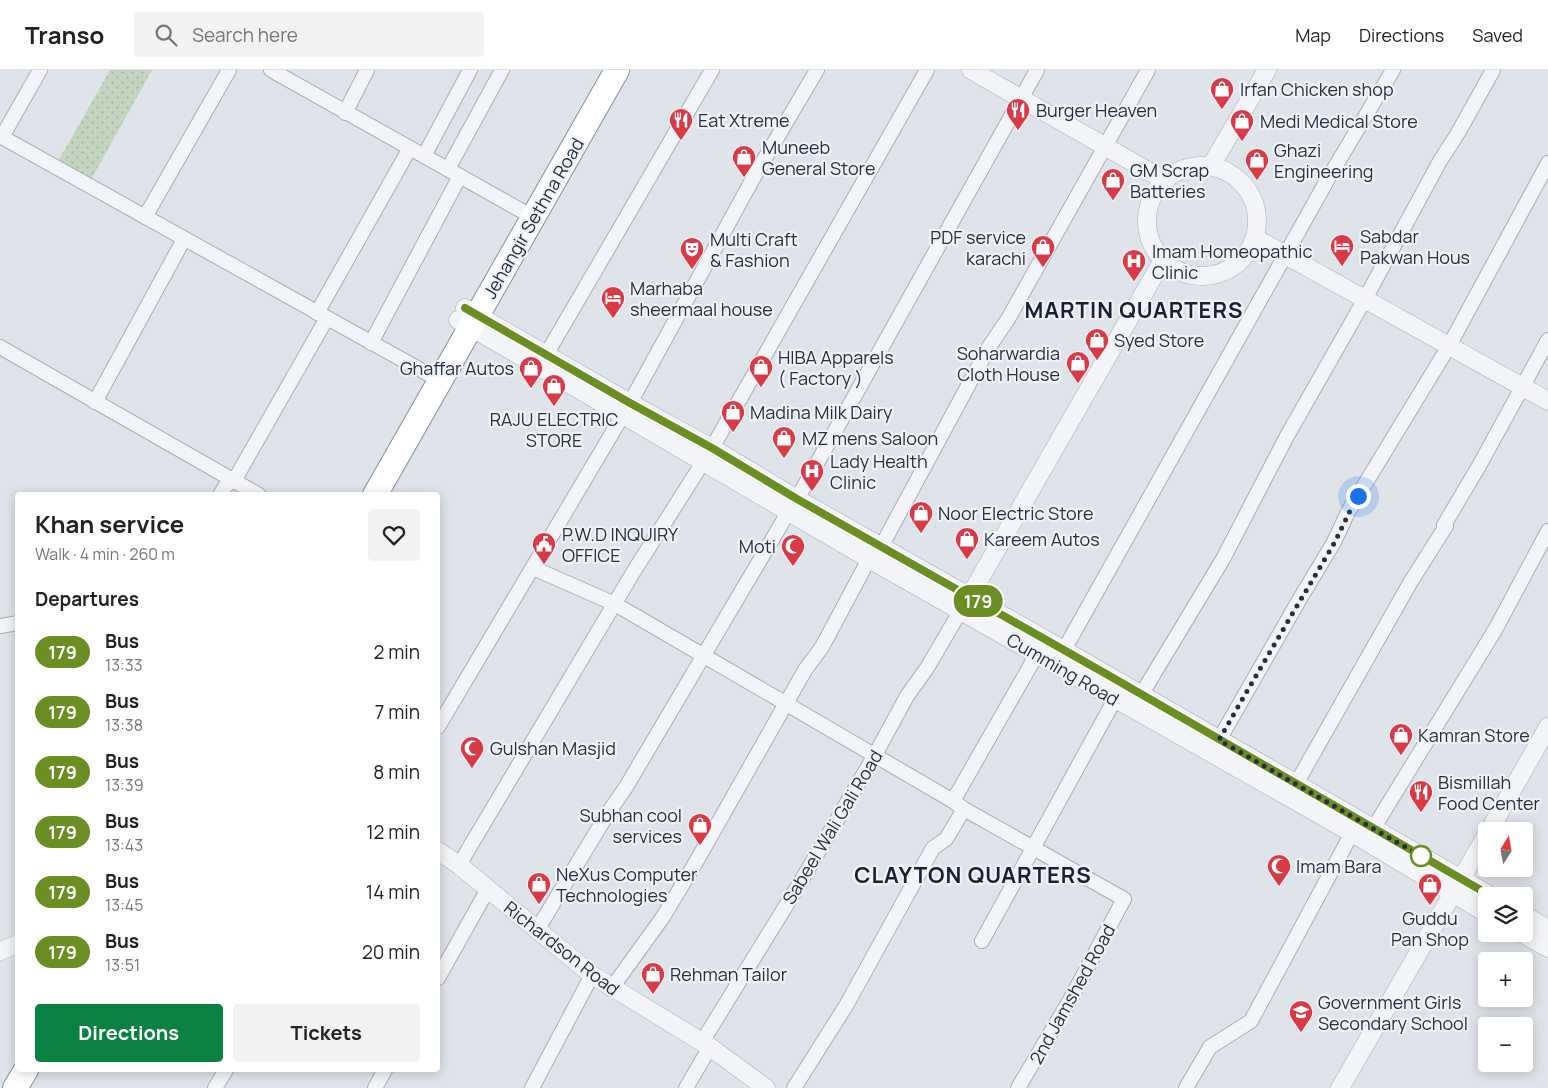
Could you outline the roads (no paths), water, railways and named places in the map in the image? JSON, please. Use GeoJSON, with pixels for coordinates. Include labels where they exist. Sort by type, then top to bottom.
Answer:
{"type":"FeatureCollection","features":[{"type":"Feature","properties":{"kind":"highway","name":"Jehangir Sethna Road"},"geometry":{"type":"LineString","coordinates":[[376,492],[468,318],[522,211],[601,70]]}},
{"type":"Feature","properties":{"kind":"highway","name":"Jehangir Sethna Road"},"geometry":{"type":"LineString","coordinates":[[361,492],[428,374],[468,318],[617,70]]}},
{"type":"Feature","properties":{"kind":"highway"},"geometry":{"type":"LineString","coordinates":[[15,1088],[25,1072]]}},
{"type":"Feature","properties":{"kind":"highway"},"geometry":{"type":"LineString","coordinates":[[30,1088],[39,1072]]}},
{"type":"Feature","properties":{"kind":"street"},"geometry":{"type":"LineString","coordinates":[[40,70],[1,136],[428,374]]}},
{"type":"Feature","properties":{"kind":"street"},"geometry":{"type":"LineString","coordinates":[[146,217],[229,70]]}},
{"type":"Feature","properties":{"kind":"street"},"geometry":{"type":"LineString","coordinates":[[345,113],[367,70]]}},
{"type":"Feature","properties":{"kind":"street"},"geometry":{"type":"LineString","coordinates":[[424,156],[470,70]]}},
{"type":"Feature","properties":{"kind":"street"},"geometry":{"type":"LineString","coordinates":[[448,169],[502,70]]}},
{"type":"Feature","properties":{"kind":"street"},"geometry":{"type":"LineString","coordinates":[[546,355],[712,70]]}},
{"type":"Feature","properties":{"kind":"street"},"geometry":{"type":"LineString","coordinates":[[440,724],[626,409],[755,175],[817,70]]}},
{"type":"Feature","properties":{"kind":"street"},"geometry":{"type":"LineString","coordinates":[[459,865],[615,604],[712,448],[927,70]]}},
{"type":"Feature","properties":{"kind":"street"},"geometry":{"type":"LineString","coordinates":[[971,70],[1164,180]]}},
{"type":"Feature","properties":{"kind":"street"},"geometry":{"type":"LineString","coordinates":[[537,930],[608,812],[626,787],[793,505],[1037,70]]}},
{"type":"Feature","properties":{"kind":"street"},"geometry":{"type":"LineString","coordinates":[[611,989],[663,916],[696,862],[805,670],[822,647],[989,347],[1008,319],[1148,70]]}},
{"type":"Feature","properties":{"kind":"street"},"geometry":{"type":"LineString","coordinates":[[1211,166],[1267,70]]}},
{"type":"Feature","properties":{"kind":"street"},"geometry":{"type":"LineString","coordinates":[[1064,650],[1351,139],[1393,70]]}},
{"type":"Feature","properties":{"kind":"street"},"geometry":{"type":"LineString","coordinates":[[1141,695],[1218,567],[1286,436],[1493,70]]}},
{"type":"Feature","properties":{"kind":"street"},"geometry":{"type":"LineString","coordinates":[[279,72],[345,113],[522,211]]}},
{"type":"Feature","properties":{"kind":"street"},"geometry":{"type":"LineString","coordinates":[[222,492],[226,486],[234,481],[410,148]]}},
{"type":"Feature","properties":{"kind":"street"},"geometry":{"type":"LineString","coordinates":[[1219,740],[1334,542],[1348,512],[1449,346],[1493,268],[1548,163]]}},
{"type":"Feature","properties":{"kind":"street"},"geometry":{"type":"LineString","coordinates":[[1194,166],[1211,166],[1229,172],[1244,184],[1254,200],[1258,219],[1255,238],[1246,255],[1232,267],[1215,275],[1196,276],[1178,271],[1163,260],[1152,246],[1146,228],[1147,211],[1153,194],[1164,180],[1178,170],[1194,166]]}},
{"type":"Feature","properties":{"kind":"street"},"geometry":{"type":"LineString","coordinates":[[371,343],[460,176]]}},
{"type":"Feature","properties":{"kind":"street"},"geometry":{"type":"LineString","coordinates":[[1255,238],[1548,400]]}},
{"type":"Feature","properties":{"kind":"street"},"geometry":{"type":"LineString","coordinates":[[95,402],[184,239]]}},
{"type":"Feature","properties":{"kind":"street"},"geometry":{"type":"LineString","coordinates":[[965,603],[1163,260]]}},
{"type":"Feature","properties":{"kind":"street","name":"Cumming Road"},"geometry":{"type":"LineString","coordinates":[[468,318],[546,355],[702,462],[793,505]]}},
{"type":"Feature","properties":{"kind":"street","name":"Cumming Road"},"geometry":{"type":"LineString","coordinates":[[468,318],[626,409],[712,448],[793,505],[875,553],[965,603],[1064,650],[1373,828],[1457,887],[1478,906]]}},
{"type":"Feature","properties":{"kind":"street"},"geometry":{"type":"LineString","coordinates":[[1296,784],[1410,582],[1446,526],[1444,525],[1548,340]]}},
{"type":"Feature","properties":{"kind":"street"},"geometry":{"type":"LineString","coordinates":[[0,347],[254,492]]}},
{"type":"Feature","properties":{"kind":"street"},"geometry":{"type":"LineString","coordinates":[[1373,828],[1494,630],[1548,531]]}},
{"type":"Feature","properties":{"kind":"street"},"geometry":{"type":"LineString","coordinates":[[533,568],[615,604],[1033,848]]}},
{"type":"Feature","properties":{"kind":"street","name":"Cumming Road"},"geometry":{"type":"LineString","coordinates":[[965,603],[1037,654],[1352,833],[1457,887],[1478,893]]}},
{"type":"Feature","properties":{"kind":"street","name":"Sabeel Wali Gali Road"},"geometry":{"type":"LineString","coordinates":[[686,1088],[706,1045],[875,755],[907,696],[927,668],[965,603]]}},
{"type":"Feature","properties":{"kind":"street"},"geometry":{"type":"LineString","coordinates":[[0,626],[15,624]]}},
{"type":"Feature","properties":{"kind":"street"},"geometry":{"type":"LineString","coordinates":[[794,1088],[847,1004],[933,848],[946,839],[958,805],[1037,654]]}},
{"type":"Feature","properties":{"kind":"street"},"geometry":{"type":"LineString","coordinates":[[982,941],[1115,699]]}},
{"type":"Feature","properties":{"kind":"street"},"geometry":{"type":"LineString","coordinates":[[1494,822],[1548,727]]}},
{"type":"Feature","properties":{"kind":"street"},"geometry":{"type":"LineString","coordinates":[[1186,1088],[1210,1047],[1251,1021],[1352,833]]}},
{"type":"Feature","properties":{"kind":"street","name":"2nd Jamshed Road"},"geometry":{"type":"LineString","coordinates":[[1018,1088],[1070,1000],[1124,899],[1033,848]]}},
{"type":"Feature","properties":{"kind":"street"},"geometry":{"type":"LineString","coordinates":[[1340,1088],[1478,850]]}},
{"type":"Feature","properties":{"kind":"street","name":"Richardson Road"},"geometry":{"type":"LineString","coordinates":[[440,852],[459,865],[611,989],[706,1045],[766,1088]]}},
{"type":"Feature","properties":{"kind":"street"},"geometry":{"type":"LineString","coordinates":[[440,974],[488,889]]}},
{"type":"Feature","properties":{"kind":"street"},"geometry":{"type":"LineString","coordinates":[[1533,920],[1548,929]]}},
{"type":"Feature","properties":{"kind":"street"},"geometry":{"type":"LineString","coordinates":[[1533,940],[1548,948]]}},
{"type":"Feature","properties":{"kind":"street"},"geometry":{"type":"LineString","coordinates":[[0,951],[15,945]]}},
{"type":"Feature","properties":{"kind":"street"},"geometry":{"type":"LineString","coordinates":[[532,1088],[592,975]]}},
{"type":"Feature","properties":{"kind":"street"},"geometry":{"type":"LineString","coordinates":[[215,1088],[225,1072]]}},
{"type":"Feature","properties":{"kind":"street"},"geometry":{"type":"LineString","coordinates":[[375,1088],[384,1072]]}},
{"type":"Feature","properties":{"kind":"place","name":"Irfan Chicken shop"},"geometry":{"type":"Point","coordinates":[1222,110]}},
{"type":"Feature","properties":{"kind":"place","name":"Burger Heaven"},"geometry":{"type":"Point","coordinates":[1018,131]}},
{"type":"Feature","properties":{"kind":"place","name":"Eat Xtreme"},"geometry":{"type":"Point","coordinates":[681,141]}},
{"type":"Feature","properties":{"kind":"place","name":"Medi Medical Store"},"geometry":{"type":"Point","coordinates":[1242,142]}},
{"type":"Feature","properties":{"kind":"place","name":"Muneeb General Store"},"geometry":{"type":"Point","coordinates":[744,178]}},
{"type":"Feature","properties":{"kind":"place","name":"Ghazi Engineering"},"geometry":{"type":"Point","coordinates":[1257,181]}},
{"type":"Feature","properties":{"kind":"place","name":"GM Scrap Batteries"},"geometry":{"type":"Point","coordinates":[1113,201]}},
{"type":"Feature","properties":{"kind":"place","name":"Sabdar Pakwan Hous"},"geometry":{"type":"Point","coordinates":[1342,267]}},
{"type":"Feature","properties":{"kind":"place","name":"PDF service karachi"},"geometry":{"type":"Point","coordinates":[1043,268]}},
{"type":"Feature","properties":{"kind":"place","name":"Multi Craft & Fashion"},"geometry":{"type":"Point","coordinates":[692,270]}},
{"type":"Feature","properties":{"kind":"place","name":"Imam Homeopathic Clinic"},"geometry":{"type":"Point","coordinates":[1134,282]}},
{"type":"Feature","properties":{"kind":"place","name":"Marhaba sheermaal house"},"geometry":{"type":"Point","coordinates":[613,319]}},
{"type":"Feature","properties":{"kind":"place","name":"Syed Store"},"geometry":{"type":"Point","coordinates":[1097,361]}},
{"type":"Feature","properties":{"kind":"place","name":"Soharwardia Cloth House"},"geometry":{"type":"Point","coordinates":[1078,384]}},
{"type":"Feature","properties":{"kind":"place","name":"HIBA Apparels ( Factory )"},"geometry":{"type":"Point","coordinates":[761,388]}},
{"type":"Feature","properties":{"kind":"place","name":"Ghaffar Autos"},"geometry":{"type":"Point","coordinates":[531,389]}},
{"type":"Feature","properties":{"kind":"place","name":"RAJU ELECTRIC STORE"},"geometry":{"type":"Point","coordinates":[554,407]}},
{"type":"Feature","properties":{"kind":"place","name":"Madina Milk Dairy"},"geometry":{"type":"Point","coordinates":[733,433]}},
{"type":"Feature","properties":{"kind":"place","name":"MZ mens Saloon"},"geometry":{"type":"Point","coordinates":[784,459]}},
{"type":"Feature","properties":{"kind":"place","name":"Lady Health Clinic"},"geometry":{"type":"Point","coordinates":[812,492]}},
{"type":"Feature","properties":{"kind":"place","name":"Noor Electric Store"},"geometry":{"type":"Point","coordinates":[921,534]}},
{"type":"Feature","properties":{"kind":"place","name":"Kareem Autos"},"geometry":{"type":"Point","coordinates":[967,560]}},
{"type":"Feature","properties":{"kind":"place","name":"P.W.D INQUIRY OFFICE"},"geometry":{"type":"Point","coordinates":[544,565]}},
{"type":"Feature","properties":{"kind":"place","name":"Moti"},"geometry":{"type":"Point","coordinates":[793,567]}},
{"type":"Feature","properties":{"kind":"place","name":"Kamran Store"},"geometry":{"type":"Point","coordinates":[1401,756]}},
{"type":"Feature","properties":{"kind":"place","name":"Gulshan Masjid"},"geometry":{"type":"Point","coordinates":[472,769]}},
{"type":"Feature","properties":{"kind":"place","name":"Bismillah Food Center"},"geometry":{"type":"Point","coordinates":[1421,813]}},
{"type":"Feature","properties":{"kind":"place","name":"Subhan cool services"},"geometry":{"type":"Point","coordinates":[700,846]}},
{"type":"Feature","properties":{"kind":"place","name":"Imam Bara"},"geometry":{"type":"Point","coordinates":[1279,887]}},
{"type":"Feature","properties":{"kind":"place","name":"NeXus Computer Technologies"},"geometry":{"type":"Point","coordinates":[539,905]}},
{"type":"Feature","properties":{"kind":"place","name":"Guddu Pan Shop"},"geometry":{"type":"Point","coordinates":[1430,906]}},
{"type":"Feature","properties":{"kind":"place","name":"Rehman Tailor"},"geometry":{"type":"Point","coordinates":[653,995]}},
{"type":"Feature","properties":{"kind":"place","name":"Government Girls Secondary School"},"geometry":{"type":"Point","coordinates":[1301,1033]}},
{"type":"Feature","properties":{"kind":"district","name":"MARTIN QUARTERS"},"geometry":{"type":"Point","coordinates":[1134,310]}},
{"type":"Feature","properties":{"kind":"district","name":"CLAYTON QUARTERS"},"geometry":{"type":"Point","coordinates":[973,875]}}]}
